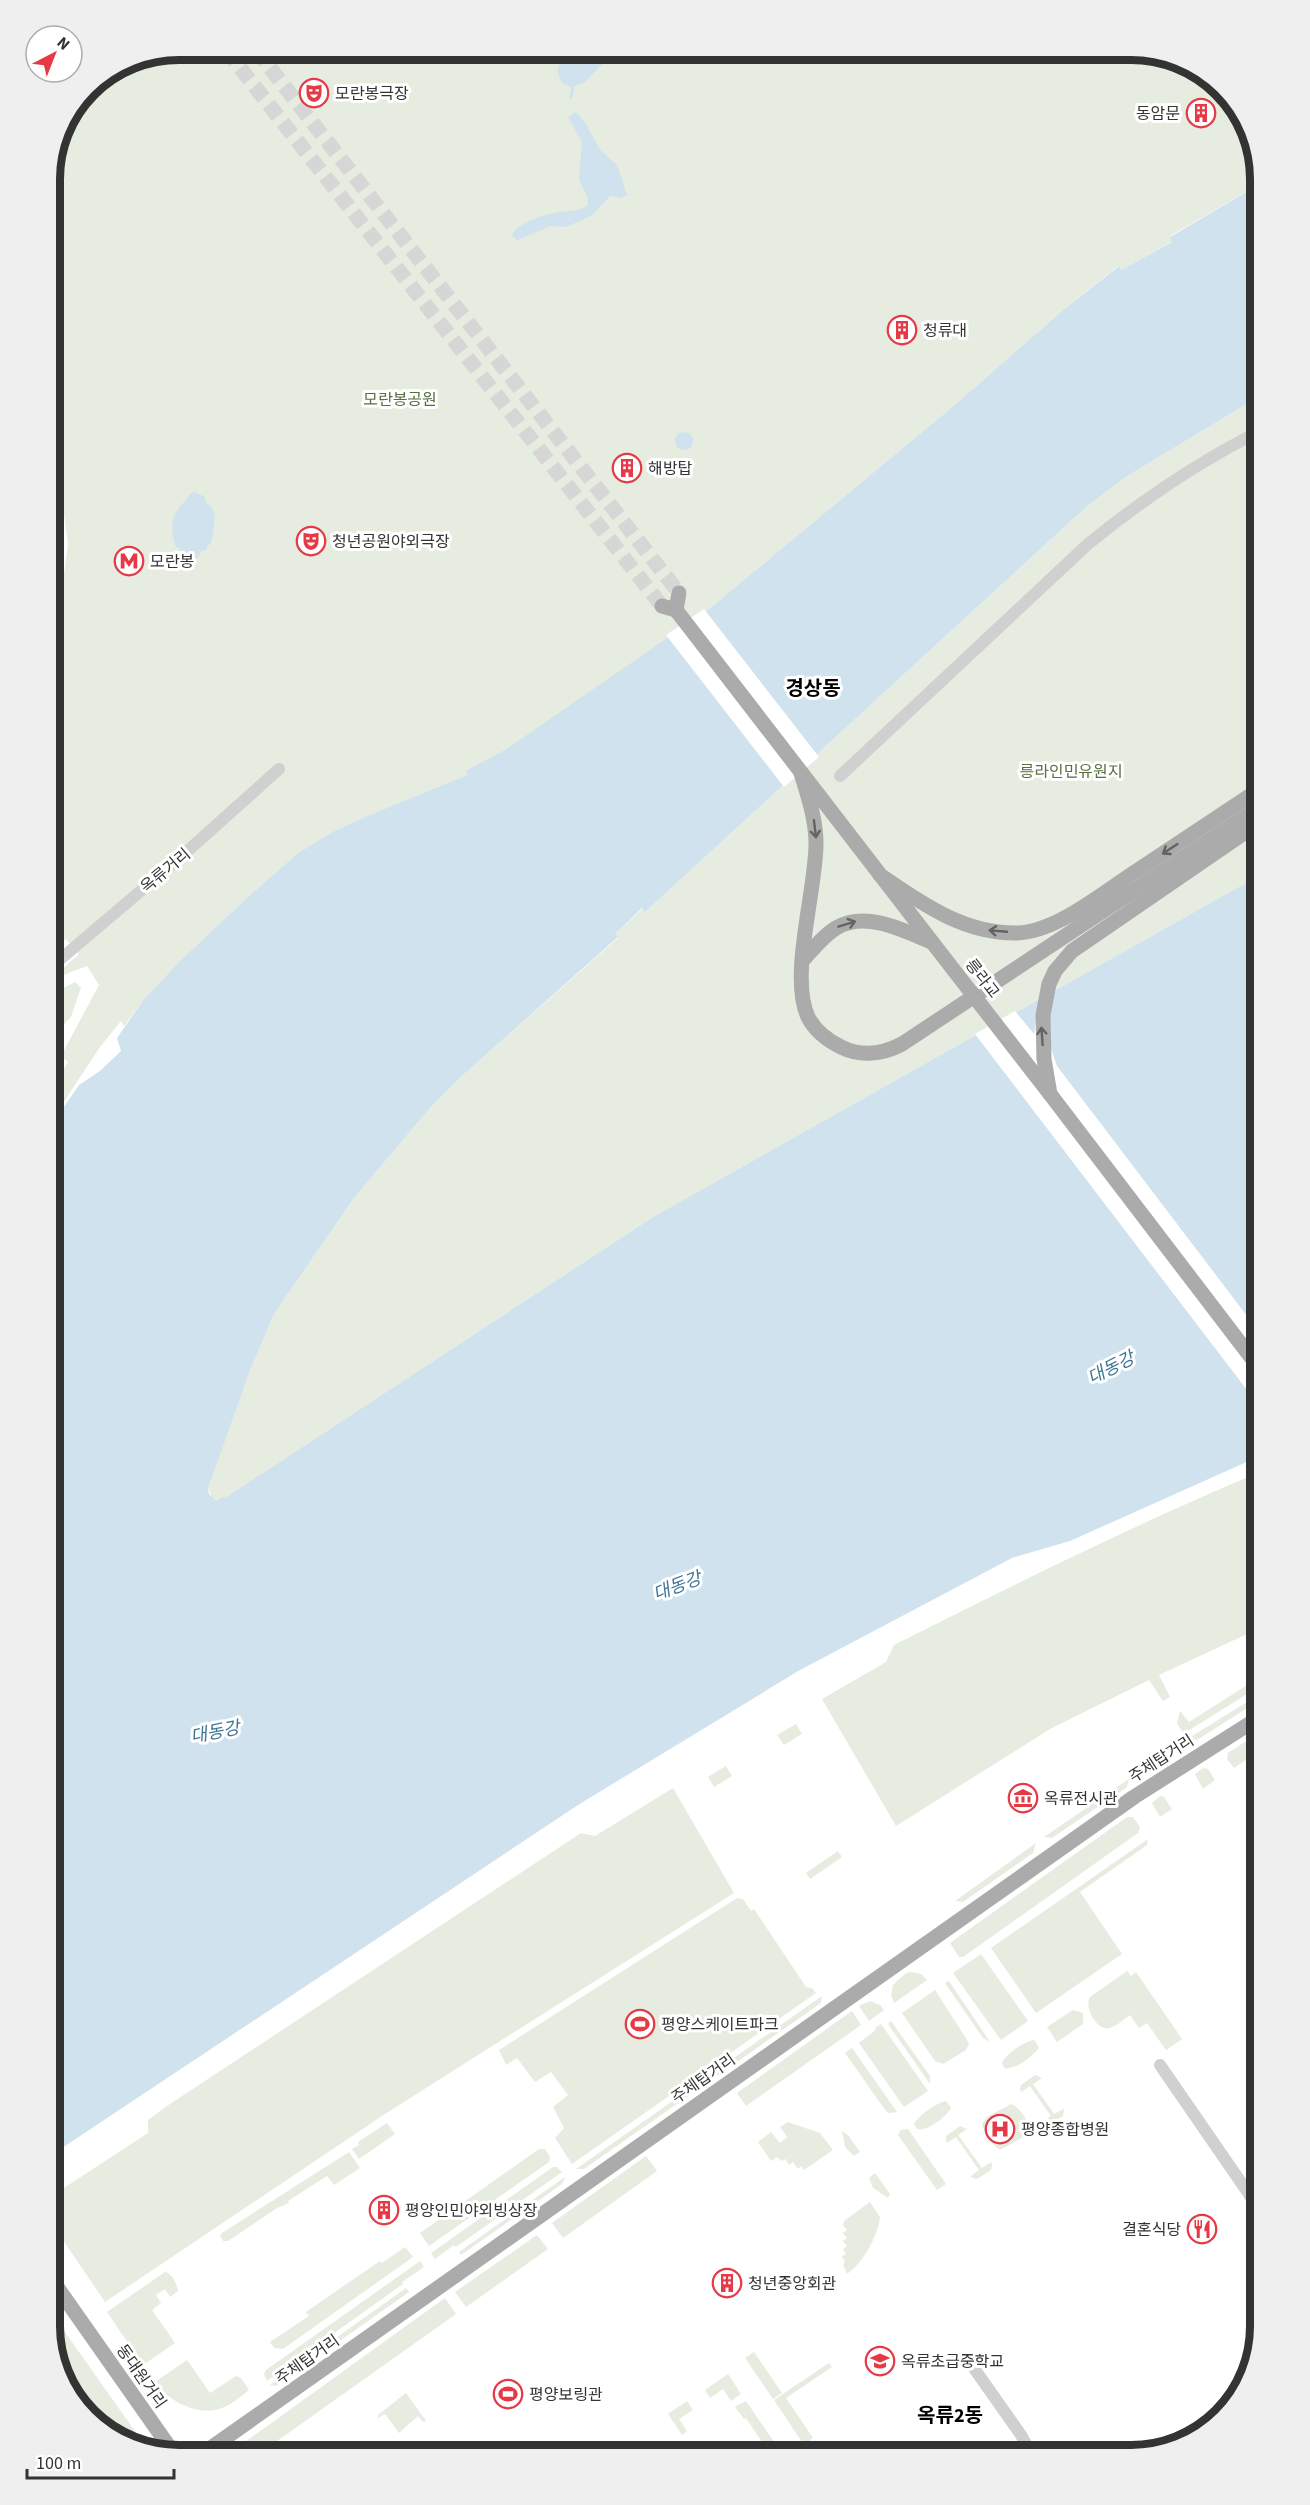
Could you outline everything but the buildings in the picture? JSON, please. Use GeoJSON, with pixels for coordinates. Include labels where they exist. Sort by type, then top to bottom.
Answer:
{"type":"FeatureCollection","features":[{"type":"Feature","properties":{"kind":"main road","name":"릉라교"},"geometry":{"type":"LineString","coordinates":[[679,593],[669,608],[801,773],[1250,1356]]}},
{"type":"Feature","properties":{"kind":"main road"},"geometry":{"type":"LineString","coordinates":[[801,773],[812,808],[816,837],[803,960],[802,991],[808,1017],[818,1032],[847,1050],[863,1053],[880,1053],[902,1044],[1250,814]]}},
{"type":"Feature","properties":{"kind":"main road"},"geometry":{"type":"LineString","coordinates":[[880,875],[928,908],[985,930],[1018,933],[1037,930],[1077,910],[1250,796]]}},
{"type":"Feature","properties":{"kind":"main road"},"geometry":{"type":"LineString","coordinates":[[1050,1094],[1042,1028],[1047,992],[1055,971],[1083,942],[1250,829]]}},
{"type":"Feature","properties":{"kind":"main road"},"geometry":{"type":"LineString","coordinates":[[803,960],[836,928],[855,922],[866,921],[889,926],[932,942]]}},
{"type":"Feature","properties":{"kind":"main road","name":"주체탑거리"},"geometry":{"type":"LineString","coordinates":[[215,2445],[1134,1797],[1250,1725]]}},
{"type":"Feature","properties":{"kind":"main road","name":"동대원거리"},"geometry":{"type":"LineString","coordinates":[[60,2291],[168,2445]]}},
{"type":"Feature","properties":{"kind":"street"},"geometry":{"type":"LineString","coordinates":[[840,776],[1088,544],[1123,515],[1218,452],[1250,436]]}},
{"type":"Feature","properties":{"kind":"street","name":"옥류거리"},"geometry":{"type":"LineString","coordinates":[[60,960],[183,855],[279,769]]}},
{"type":"Feature","properties":{"kind":"street"},"geometry":{"type":"LineString","coordinates":[[1161,2065],[1250,2185]]}},
{"type":"Feature","properties":{"kind":"street"},"geometry":{"type":"LineString","coordinates":[[971,2364],[1026,2445]]}},
{"type":"Feature","properties":{"kind":"green space","name":"모란봉공원"},"geometry":{"type":"Polygon","coordinates":[[[179,60],[1139,60],[1177,69],[1203,85],[1225,107],[1244,141],[1250,171],[1250,190],[1170,236],[1173,241],[1121,270],[1118,266],[709,609],[505,751],[467,770],[467,775],[334,831],[298,853],[182,959],[144,999],[124,1026],[121,1021],[100,1047],[60,1108],[60,1075],[68,1062],[61,1056],[99,985],[87,966],[60,978],[60,971],[79,954],[66,939],[60,944],[60,595],[68,544],[60,485],[61,163],[72,126],[85,107],[113,80],[133,69],[156,62],[179,60]]]}},
{"type":"Feature","properties":{"kind":"green space","name":"릉라인민유원지"},"geometry":{"type":"Polygon","coordinates":[[[1250,402],[1250,881],[653,1217],[226,1497],[220,1500],[212,1498],[208,1488],[211,1478],[251,1368],[274,1314],[354,1198],[430,1108],[463,1075],[618,938],[615,934],[643,908],[646,911],[1085,508],[1124,478],[1250,402]]]}},
{"type":"Feature","properties":{"kind":"green space"},"geometry":{"type":"Polygon","coordinates":[[[75,982],[81,988],[71,1017],[60,1029],[60,990],[75,982]]]}},
{"type":"Feature","properties":{"kind":"green space"},"geometry":{"type":"Polygon","coordinates":[[[1250,1476],[1250,1633],[1159,1675],[1170,1697],[1163,1701],[1149,1680],[1050,1729],[896,1826],[822,1699],[886,1662],[894,1645],[1030,1577],[1250,1476]]]}},
{"type":"Feature","properties":{"kind":"green space"},"geometry":{"type":"Polygon","coordinates":[[[1250,1683],[1250,1692],[1183,1733],[1177,1723],[1180,1711],[1189,1722],[1250,1683]]]}},
{"type":"Feature","properties":{"kind":"green space"},"geometry":{"type":"Polygon","coordinates":[[[1250,1700],[1250,1706],[1197,1740],[1189,1738],[1250,1700]]]}},
{"type":"Feature","properties":{"kind":"green space"},"geometry":{"type":"Polygon","coordinates":[[[796,1724],[802,1734],[784,1745],[777,1735],[796,1724]]]}},
{"type":"Feature","properties":{"kind":"green space"},"geometry":{"type":"Polygon","coordinates":[[[1250,1739],[1250,1757],[1234,1768],[1227,1759],[1228,1753],[1250,1739]]]}},
{"type":"Feature","properties":{"kind":"green space"},"geometry":{"type":"Polygon","coordinates":[[[726,1766],[732,1776],[714,1787],[708,1777],[726,1766]]]}},
{"type":"Feature","properties":{"kind":"green space"},"geometry":{"type":"Polygon","coordinates":[[[1203,1768],[1208,1769],[1215,1780],[1203,1789],[1195,1774],[1203,1768]]]}},
{"type":"Feature","properties":{"kind":"green space"},"geometry":{"type":"Polygon","coordinates":[[[1129,1779],[1127,1787],[1052,1838],[1044,1837],[1129,1779]]]}},
{"type":"Feature","properties":{"kind":"green space"},"geometry":{"type":"Polygon","coordinates":[[[673,1788],[734,1893],[385,2114],[105,2302],[60,2236],[60,2190],[148,2133],[148,2120],[167,2106],[581,1833],[595,1836],[673,1788]]]}},
{"type":"Feature","properties":{"kind":"green space"},"geometry":{"type":"Polygon","coordinates":[[[1160,1796],[1164,1797],[1172,1809],[1160,1817],[1152,1803],[1160,1796]]]}},
{"type":"Feature","properties":{"kind":"green space"},"geometry":{"type":"Polygon","coordinates":[[[1127,1817],[1133,1817],[1140,1827],[1138,1833],[963,1957],[959,1957],[950,1943],[1127,1817]]]}},
{"type":"Feature","properties":{"kind":"green space"},"geometry":{"type":"Polygon","coordinates":[[[1148,1839],[1147,1845],[1080,1892],[1122,1954],[1036,2013],[991,1948],[1148,1839]]]}},
{"type":"Feature","properties":{"kind":"green space"},"geometry":{"type":"Polygon","coordinates":[[[1036,1843],[1033,1853],[963,1902],[955,1901],[1036,1843]]]}},
{"type":"Feature","properties":{"kind":"green space"},"geometry":{"type":"Polygon","coordinates":[[[838,1851],[842,1857],[810,1879],[806,1873],[838,1851]]]}},
{"type":"Feature","properties":{"kind":"green space","name":"평양스케이트파크"},"geometry":{"type":"Polygon","coordinates":[[[737,1898],[743,1899],[751,1911],[754,1909],[806,1987],[812,1988],[816,1993],[572,2164],[555,2138],[564,2128],[553,2107],[568,2095],[551,2072],[535,2082],[517,2058],[506,2065],[499,2050],[737,1898]]]}},
{"type":"Feature","properties":{"kind":"green space"},"geometry":{"type":"Polygon","coordinates":[[[981,1954],[1028,2021],[1001,2040],[953,1973],[981,1954]]]}},
{"type":"Feature","properties":{"kind":"green space"},"geometry":{"type":"Polygon","coordinates":[[[1127,1971],[1131,1976],[1136,1972],[1182,2039],[1166,2050],[1147,2023],[1139,2028],[1130,2015],[1109,2028],[1100,2026],[1092,2017],[1089,2006],[1090,1997],[1127,1971]]]}},
{"type":"Feature","properties":{"kind":"green space"},"geometry":{"type":"Polygon","coordinates":[[[906,1973],[921,1974],[927,1980],[894,2003],[891,1995],[893,1985],[906,1973]]]}},
{"type":"Feature","properties":{"kind":"green space"},"geometry":{"type":"Polygon","coordinates":[[[949,1981],[990,2042],[983,2038],[945,1983],[949,1981]]]}},
{"type":"Feature","properties":{"kind":"green space"},"geometry":{"type":"Polygon","coordinates":[[[935,1990],[969,2043],[966,2050],[943,2064],[935,2061],[902,2013],[935,1990]]]}},
{"type":"Feature","properties":{"kind":"green space"},"geometry":{"type":"Polygon","coordinates":[[[822,1996],[821,2003],[584,2169],[576,2169],[822,1996]]]}},
{"type":"Feature","properties":{"kind":"green space"},"geometry":{"type":"Polygon","coordinates":[[[870,2001],[880,2005],[884,2010],[869,2021],[859,2006],[870,2001]]]}},
{"type":"Feature","properties":{"kind":"green space"},"geometry":{"type":"Polygon","coordinates":[[[1073,2010],[1083,2013],[1083,2024],[1057,2042],[1047,2027],[1073,2010]]]}},
{"type":"Feature","properties":{"kind":"green space"},"geometry":{"type":"Polygon","coordinates":[[[852,2011],[861,2025],[746,2106],[737,2093],[852,2011]]]}},
{"type":"Feature","properties":{"kind":"green space"},"geometry":{"type":"Polygon","coordinates":[[[891,2021],[930,2076],[930,2084],[888,2024],[891,2021]]]}},
{"type":"Feature","properties":{"kind":"green space"},"geometry":{"type":"Polygon","coordinates":[[[881,2024],[928,2091],[904,2107],[859,2043],[881,2024]]]}},
{"type":"Feature","properties":{"kind":"green space"},"geometry":{"type":"Polygon","coordinates":[[[1034,2040],[1039,2047],[1033,2054],[1018,2065],[1004,2068],[1002,2063],[1011,2052],[1034,2040]]]}},
{"type":"Feature","properties":{"kind":"green space"},"geometry":{"type":"Polygon","coordinates":[[[852,2048],[897,2112],[886,2111],[845,2053],[852,2048]]]}},
{"type":"Feature","properties":{"kind":"green space"},"geometry":{"type":"Polygon","coordinates":[[[1035,2075],[1042,2078],[1033,2084],[1054,2114],[1064,2110],[1063,2116],[1049,2125],[1042,2123],[1051,2116],[1030,2086],[1021,2092],[1020,2089],[1021,2085],[1035,2075]]]}},
{"type":"Feature","properties":{"kind":"green space"},"geometry":{"type":"Polygon","coordinates":[[[946,2101],[951,2108],[945,2116],[931,2126],[917,2129],[914,2124],[920,2117],[946,2101]]]}},
{"type":"Feature","properties":{"kind":"green space"},"geometry":{"type":"Polygon","coordinates":[[[1011,2104],[1023,2115],[1029,2130],[1025,2136],[1000,2150],[989,2138],[982,2124],[987,2117],[1011,2104]]]}},
{"type":"Feature","properties":{"kind":"green space"},"geometry":{"type":"Polygon","coordinates":[[[788,2122],[820,2133],[833,2150],[804,2170],[801,2166],[798,2169],[793,2162],[789,2165],[785,2159],[781,2161],[777,2157],[771,2161],[758,2142],[771,2132],[780,2143],[787,2137],[780,2127],[788,2122]]]}},
{"type":"Feature","properties":{"kind":"green space"},"geometry":{"type":"Polygon","coordinates":[[[387,2123],[395,2134],[359,2159],[352,2149],[359,2145],[358,2142],[387,2123]]]}},
{"type":"Feature","properties":{"kind":"green space"},"geometry":{"type":"Polygon","coordinates":[[[960,2126],[967,2129],[958,2135],[982,2168],[991,2162],[992,2165],[991,2170],[977,2179],[970,2177],[979,2170],[956,2137],[947,2143],[946,2141],[946,2136],[960,2126]]]}},
{"type":"Feature","properties":{"kind":"green space"},"geometry":{"type":"Polygon","coordinates":[[[908,2129],[946,2184],[937,2190],[898,2135],[901,2130],[908,2129]]]}},
{"type":"Feature","properties":{"kind":"green space"},"geometry":{"type":"Polygon","coordinates":[[[842,2131],[848,2135],[860,2152],[854,2156],[845,2147],[842,2131]]]}},
{"type":"Feature","properties":{"kind":"green space"},"geometry":{"type":"Polygon","coordinates":[[[539,2149],[545,2149],[550,2157],[549,2162],[429,2246],[420,2233],[539,2149]]]}},
{"type":"Feature","properties":{"kind":"green space"},"geometry":{"type":"Polygon","coordinates":[[[349,2152],[360,2168],[334,2185],[327,2176],[288,2201],[289,2203],[277,2208],[228,2241],[223,2241],[220,2236],[222,2233],[349,2152]]]}},
{"type":"Feature","properties":{"kind":"green space"},"geometry":{"type":"Polygon","coordinates":[[[646,2156],[657,2171],[563,2238],[552,2223],[646,2156]]]}},
{"type":"Feature","properties":{"kind":"green space"},"geometry":{"type":"Polygon","coordinates":[[[553,2167],[557,2167],[562,2172],[456,2247],[454,2245],[435,2259],[431,2253],[553,2167]]]}},
{"type":"Feature","properties":{"kind":"green space"},"geometry":{"type":"Polygon","coordinates":[[[875,2173],[890,2194],[888,2198],[873,2188],[869,2178],[875,2173]]]}},
{"type":"Feature","properties":{"kind":"green space"},"geometry":{"type":"Polygon","coordinates":[[[565,2177],[562,2184],[461,2255],[459,2252],[565,2177]]]}},
{"type":"Feature","properties":{"kind":"green space"},"geometry":{"type":"Polygon","coordinates":[[[870,2202],[880,2217],[879,2224],[864,2256],[847,2274],[842,2256],[846,2254],[843,2249],[847,2246],[843,2241],[847,2238],[843,2233],[847,2230],[843,2225],[844,2221],[870,2202]]]}},
{"type":"Feature","properties":{"kind":"green space"},"geometry":{"type":"Polygon","coordinates":[[[537,2235],[548,2249],[466,2307],[455,2292],[537,2235]]]}},
{"type":"Feature","properties":{"kind":"green space"},"geometry":{"type":"Polygon","coordinates":[[[405,2247],[413,2257],[283,2349],[274,2348],[270,2342],[309,2316],[306,2312],[380,2261],[382,2263],[405,2247]]]}},
{"type":"Feature","properties":{"kind":"green space"},"geometry":{"type":"Polygon","coordinates":[[[420,2261],[424,2267],[402,2282],[403,2284],[267,2381],[264,2374],[266,2370],[420,2261]]]}},
{"type":"Feature","properties":{"kind":"green space"},"geometry":{"type":"Polygon","coordinates":[[[165,2272],[174,2279],[178,2291],[170,2297],[165,2289],[156,2295],[161,2303],[152,2310],[175,2343],[143,2365],[107,2312],[165,2272]]]}},
{"type":"Feature","properties":{"kind":"green space"},"geometry":{"type":"Polygon","coordinates":[[[406,2288],[409,2292],[276,2386],[270,2385],[406,2288]]]}},
{"type":"Feature","properties":{"kind":"green space"},"geometry":{"type":"Polygon","coordinates":[[[445,2298],[456,2314],[271,2445],[251,2445],[245,2442],[445,2298]]]}},
{"type":"Feature","properties":{"kind":"green space"},"geometry":{"type":"Polygon","coordinates":[[[60,2325],[138,2438],[113,2425],[90,2404],[76,2386],[62,2349],[60,2325]]]}},
{"type":"Feature","properties":{"kind":"green space"},"geometry":{"type":"Polygon","coordinates":[[[754,2352],[782,2393],[773,2399],[745,2358],[754,2352]]]}},
{"type":"Feature","properties":{"kind":"green space"},"geometry":{"type":"Polygon","coordinates":[[[187,2360],[210,2393],[236,2376],[241,2378],[249,2390],[222,2408],[203,2410],[184,2406],[155,2382],[187,2360]]]}},
{"type":"Feature","properties":{"kind":"green space"},"geometry":{"type":"Polygon","coordinates":[[[829,2363],[832,2367],[786,2398],[813,2438],[804,2445],[774,2400],[829,2363]]]}},
{"type":"Feature","properties":{"kind":"green space"},"geometry":{"type":"Polygon","coordinates":[[[728,2374],[741,2394],[731,2401],[723,2389],[710,2398],[705,2390],[728,2374]]]}},
{"type":"Feature","properties":{"kind":"green space"},"geometry":{"type":"Polygon","coordinates":[[[406,2393],[426,2421],[423,2422],[418,2416],[399,2433],[385,2414],[378,2418],[378,2415],[406,2393]]]}},
{"type":"Feature","properties":{"kind":"green space"},"geometry":{"type":"Polygon","coordinates":[[[687,2401],[693,2410],[679,2419],[687,2431],[682,2435],[668,2414],[687,2401]]]}},
{"type":"Feature","properties":{"kind":"green space"},"geometry":{"type":"Polygon","coordinates":[[[746,2401],[776,2445],[764,2445],[746,2418],[744,2419],[735,2407],[746,2401]]]}},
{"type":"Feature","properties":{"kind":"water"},"geometry":{"type":"Polygon","coordinates":[[[608,60],[584,83],[572,87],[563,84],[557,71],[561,61],[608,60]]]}},
{"type":"Feature","properties":{"kind":"water"},"geometry":{"type":"Polygon","coordinates":[[[576,112],[586,124],[600,150],[617,165],[627,195],[621,198],[610,196],[591,216],[566,227],[551,226],[517,240],[512,236],[515,231],[534,219],[549,214],[578,210],[588,205],[588,198],[579,179],[582,142],[568,117],[576,112]]]}},
{"type":"Feature","properties":{"kind":"water","name":"대동강"},"geometry":{"type":"Polygon","coordinates":[[[1250,190],[1250,402],[1124,478],[1085,508],[645,912],[642,908],[615,934],[618,937],[463,1075],[430,1108],[354,1198],[274,1314],[251,1368],[208,1488],[209,1494],[216,1500],[226,1497],[653,1217],[1250,881],[1250,1460],[1070,1541],[1012,1558],[800,1670],[578,1805],[60,2149],[60,1113],[79,1085],[100,1071],[121,1051],[117,1038],[144,999],[182,959],[298,853],[334,831],[467,775],[467,770],[505,750],[709,609],[957,403],[1062,311],[1119,266],[1121,270],[1172,242],[1170,237],[1250,190]]]}},
{"type":"Feature","properties":{"kind":"water"},"geometry":{"type":"Polygon","coordinates":[[[684,432],[690,435],[693,441],[690,447],[684,450],[678,447],[675,441],[678,435],[684,432]]]}},
{"type":"Feature","properties":{"kind":"water"},"geometry":{"type":"Polygon","coordinates":[[[195,492],[205,497],[207,504],[215,514],[212,540],[205,551],[202,550],[198,557],[191,560],[181,555],[180,548],[176,547],[172,527],[177,511],[189,495],[195,492]]]}},
{"type":"Feature","properties":{"kind":"pier"},"geometry":{"type":"Polygon","coordinates":[[[704,609],[819,757],[784,787],[666,635],[704,609]]]}},
{"type":"Feature","properties":{"kind":"pier"},"geometry":{"type":"Polygon","coordinates":[[[1056,988],[1050,1016],[1051,1048],[1057,1066],[1250,1320],[1250,1394],[975,1034],[1015,1011],[1034,1034],[1039,998],[1056,988]]]}},
{"type":"Feature","properties":{"kind":"waterway"},"geometry":{"type":"LineString","coordinates":[[571,97],[573,86]]}},
{"type":"Feature","properties":{"kind":"tunnel"},"geometry":{"type":"LineString","coordinates":[[234,60],[662,606]]}},
{"type":"Feature","properties":{"kind":"tunnel"},"geometry":{"type":"LineString","coordinates":[[264,60],[679,593]]}},
{"type":"Feature","properties":{"kind":"place","name":"모란봉극장"},"geometry":{"type":"Point","coordinates":[314,93]}},
{"type":"Feature","properties":{"kind":"place","name":"동암문"},"geometry":{"type":"Point","coordinates":[1201,113]}},
{"type":"Feature","properties":{"kind":"place","name":"청류대"},"geometry":{"type":"Point","coordinates":[902,330]}},
{"type":"Feature","properties":{"kind":"place","name":"해방탑"},"geometry":{"type":"Point","coordinates":[627,468]}},
{"type":"Feature","properties":{"kind":"place","name":"청년공원야외극장"},"geometry":{"type":"Point","coordinates":[311,541]}},
{"type":"Feature","properties":{"kind":"place","name":"모란봉"},"geometry":{"type":"Point","coordinates":[129,561]}},
{"type":"Feature","properties":{"kind":"place","name":"옥류전시관"},"geometry":{"type":"Point","coordinates":[1023,1798]}},
{"type":"Feature","properties":{"kind":"place","name":"평양스케이트파크"},"geometry":{"type":"Point","coordinates":[640,2024]}},
{"type":"Feature","properties":{"kind":"place","name":"평양종합병원"},"geometry":{"type":"Point","coordinates":[1000,2129]}},
{"type":"Feature","properties":{"kind":"place","name":"평양인민야외빙상장"},"geometry":{"type":"Point","coordinates":[384,2210]}},
{"type":"Feature","properties":{"kind":"place","name":"결혼식당"},"geometry":{"type":"Point","coordinates":[1202,2229]}},
{"type":"Feature","properties":{"kind":"place","name":"청년중앙회관"},"geometry":{"type":"Point","coordinates":[727,2283]}},
{"type":"Feature","properties":{"kind":"place","name":"옥류초급중학교"},"geometry":{"type":"Point","coordinates":[880,2361]}},
{"type":"Feature","properties":{"kind":"place","name":"평양보링관"},"geometry":{"type":"Point","coordinates":[508,2394]}},
{"type":"Feature","properties":{"kind":"district","name":"경상동"},"geometry":{"type":"Point","coordinates":[813,688]}},
{"type":"Feature","properties":{"kind":"district","name":"옥류2동"},"geometry":{"type":"Point","coordinates":[950,2415]}}]}
